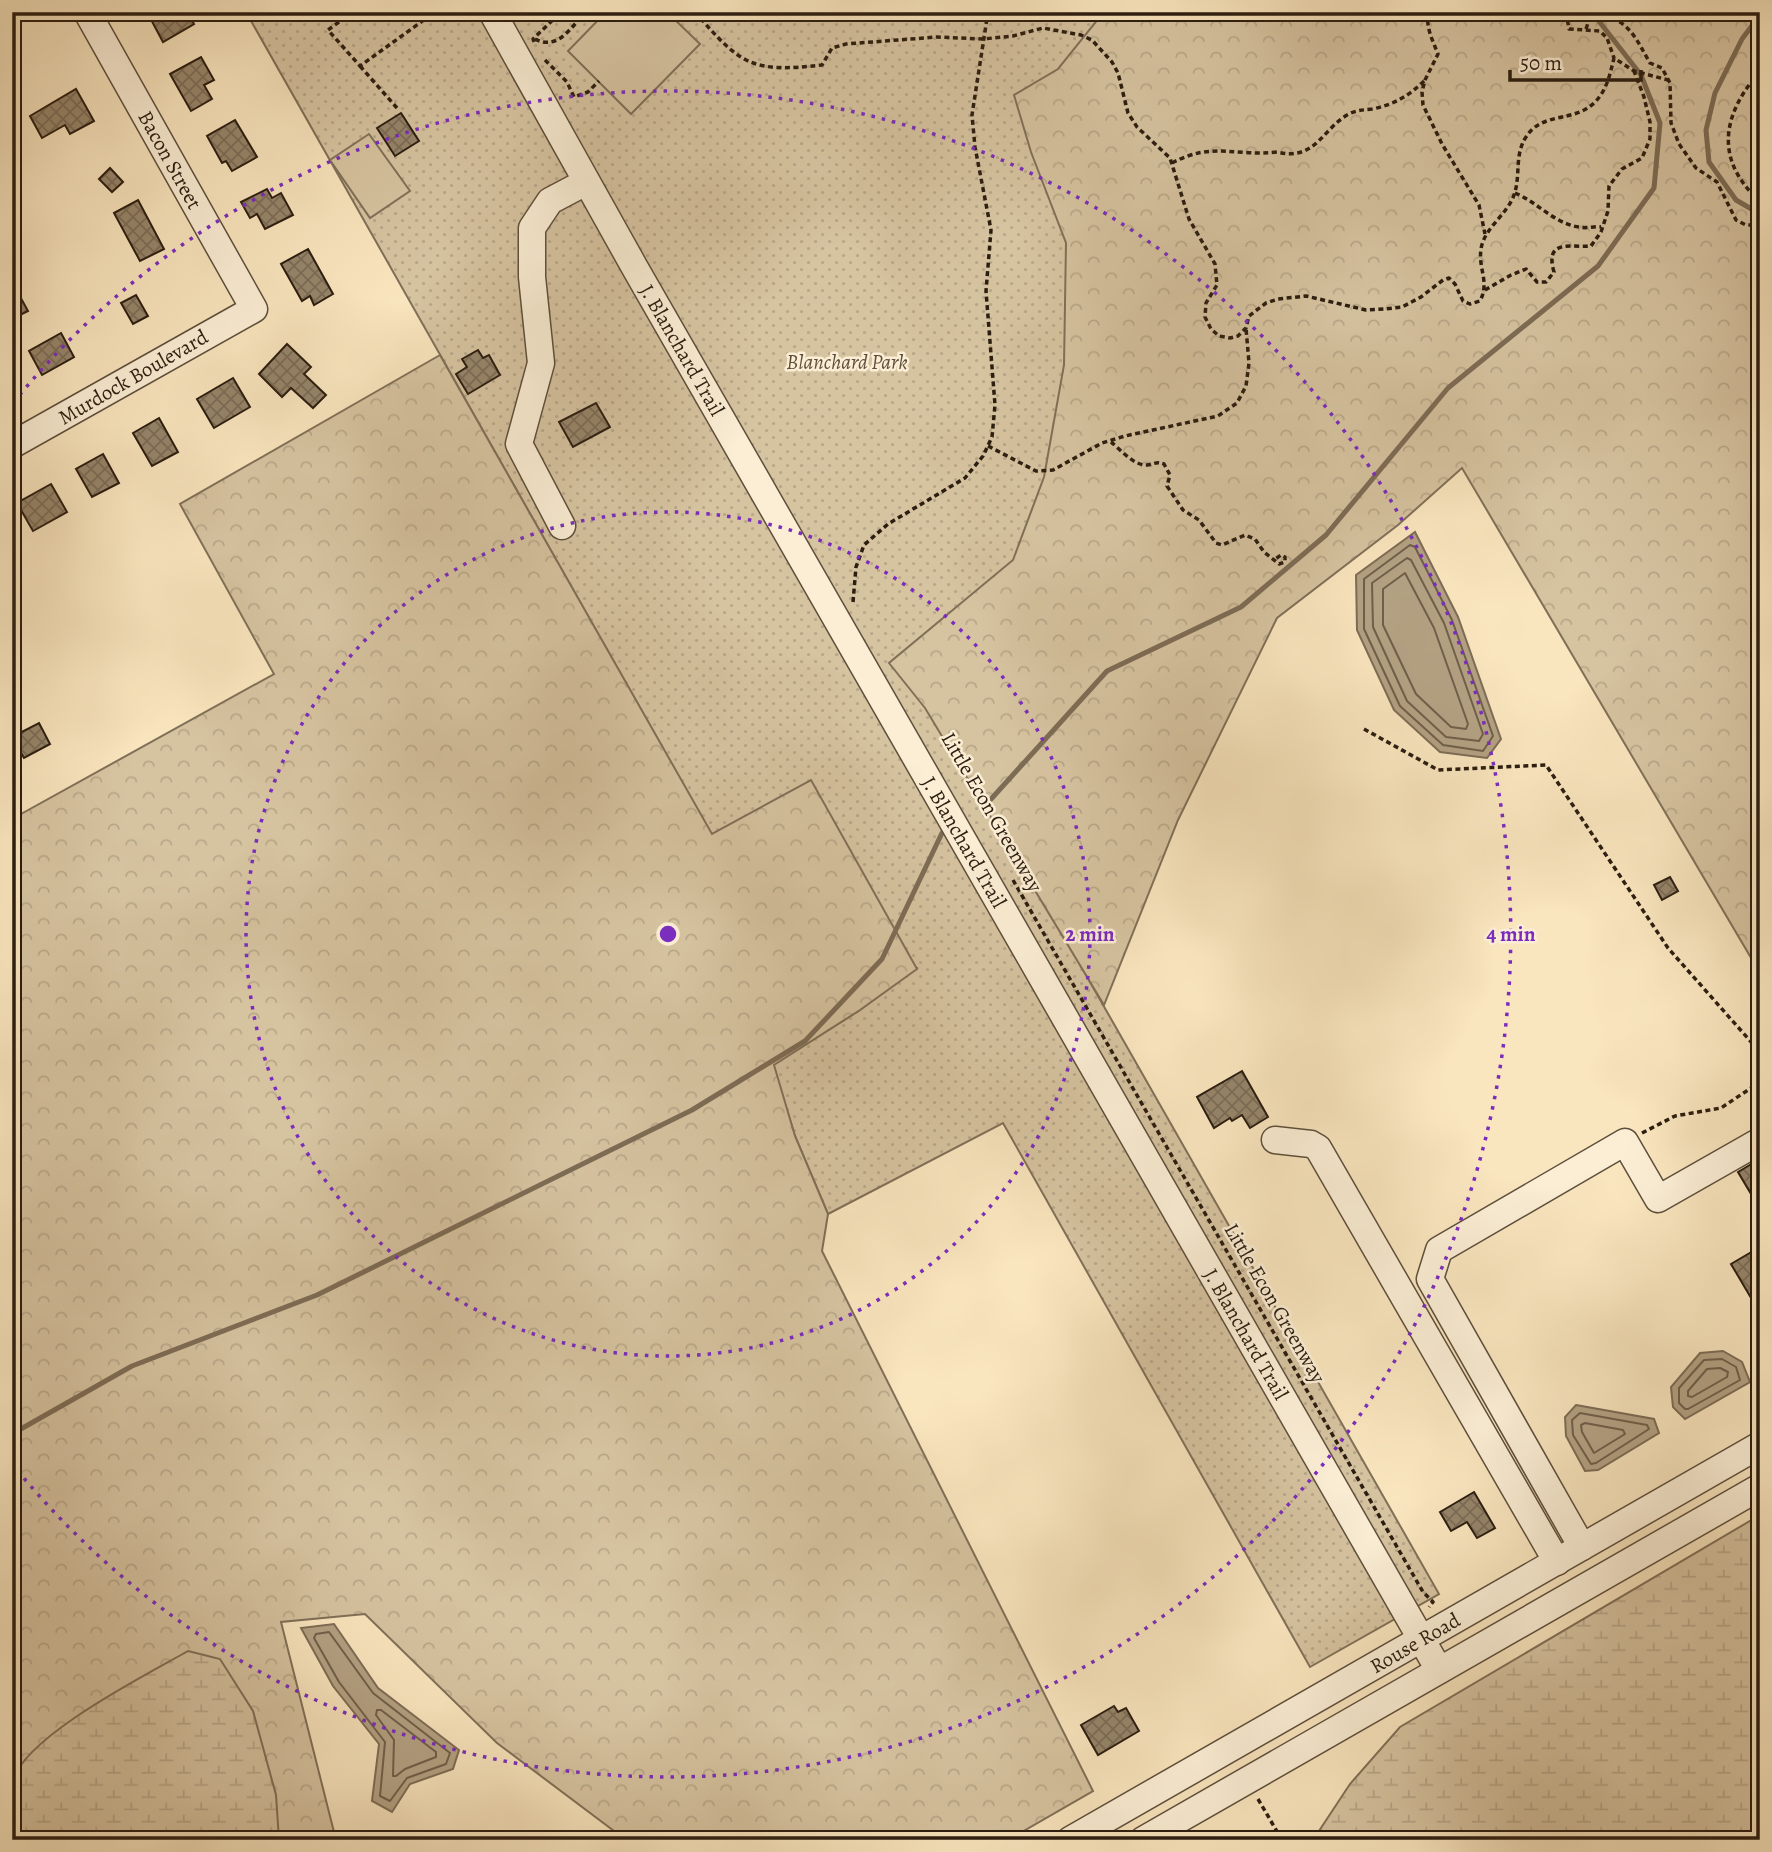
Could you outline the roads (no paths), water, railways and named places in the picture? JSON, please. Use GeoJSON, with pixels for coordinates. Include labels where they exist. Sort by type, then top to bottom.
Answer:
{"type":"FeatureCollection","features":[{"type":"Feature","properties":{"kind":"street","name":"Bacon Street"},"geometry":{"type":"LineString","coordinates":[[87,12],[254,309]]}},
{"type":"Feature","properties":{"kind":"street","name":"J. Blanchard Trail"},"geometry":{"type":"LineString","coordinates":[[492,12],[586,182],[1438,1670]]}},
{"type":"Feature","properties":{"kind":"street"},"geometry":{"type":"LineString","coordinates":[[562,526],[519,444],[541,363],[532,277],[533,228],[550,201],[586,182]]}},
{"type":"Feature","properties":{"kind":"street","name":"Murdock Boulevard"},"geometry":{"type":"LineString","coordinates":[[12,445],[254,309]]}},
{"type":"Feature","properties":{"kind":"street"},"geometry":{"type":"LineString","coordinates":[[1275,1140],[1311,1144],[1318,1148],[1557,1562]]}},
{"type":"Feature","properties":{"kind":"street"},"geometry":{"type":"LineString","coordinates":[[1582,1547],[1430,1279],[1439,1250],[1625,1142],[1658,1199],[1760,1141]]}},
{"type":"Feature","properties":{"kind":"street","name":"Rouse Road"},"geometry":{"type":"LineString","coordinates":[[1070,1840],[1760,1445]]}},
{"type":"Feature","properties":{"kind":"street","name":"Rouse Road"},"geometry":{"type":"LineString","coordinates":[[1143,1840],[1760,1487]]}},
{"type":"Feature","properties":{"kind":"water"},"geometry":{"type":"Polygon","coordinates":[[[1415,532],[1458,617],[1501,739],[1487,758],[1440,752],[1394,710],[1357,630],[1356,575],[1415,532]]]}},
{"type":"Feature","properties":{"kind":"water"},"geometry":{"type":"Polygon","coordinates":[[[1723,1351],[1742,1362],[1750,1382],[1685,1419],[1673,1407],[1671,1387],[1700,1353],[1723,1351]]]}},
{"type":"Feature","properties":{"kind":"water"},"geometry":{"type":"Polygon","coordinates":[[[1576,1405],[1654,1419],[1659,1433],[1598,1470],[1585,1471],[1566,1436],[1565,1417],[1576,1405]]]}},
{"type":"Feature","properties":{"kind":"water"},"geometry":{"type":"Polygon","coordinates":[[[334,1624],[378,1688],[459,1750],[453,1769],[410,1784],[392,1812],[372,1801],[379,1744],[333,1686],[301,1628],[334,1624]]]}},
{"type":"Feature","properties":{"kind":"waterway"},"geometry":{"type":"LineString","coordinates":[[1760,15],[1742,39],[1715,93],[1706,130],[1709,162],[1736,200],[1760,214]]}},
{"type":"Feature","properties":{"kind":"waterway"},"geometry":{"type":"LineString","coordinates":[[983,808],[1107,671],[1241,607],[1326,535],[1448,388],[1598,266],[1654,188],[1660,123],[1641,75],[1598,20]]}},
{"type":"Feature","properties":{"kind":"waterway"},"geometry":{"type":"LineString","coordinates":[[12,1434],[132,1366],[317,1295],[692,1110],[805,1041],[882,959],[942,833]]}},
{"type":"Feature","properties":{"kind":"park label","name":"Blanchard Park"},"geometry":{"type":"Point","coordinates":[847,362]}}]}
